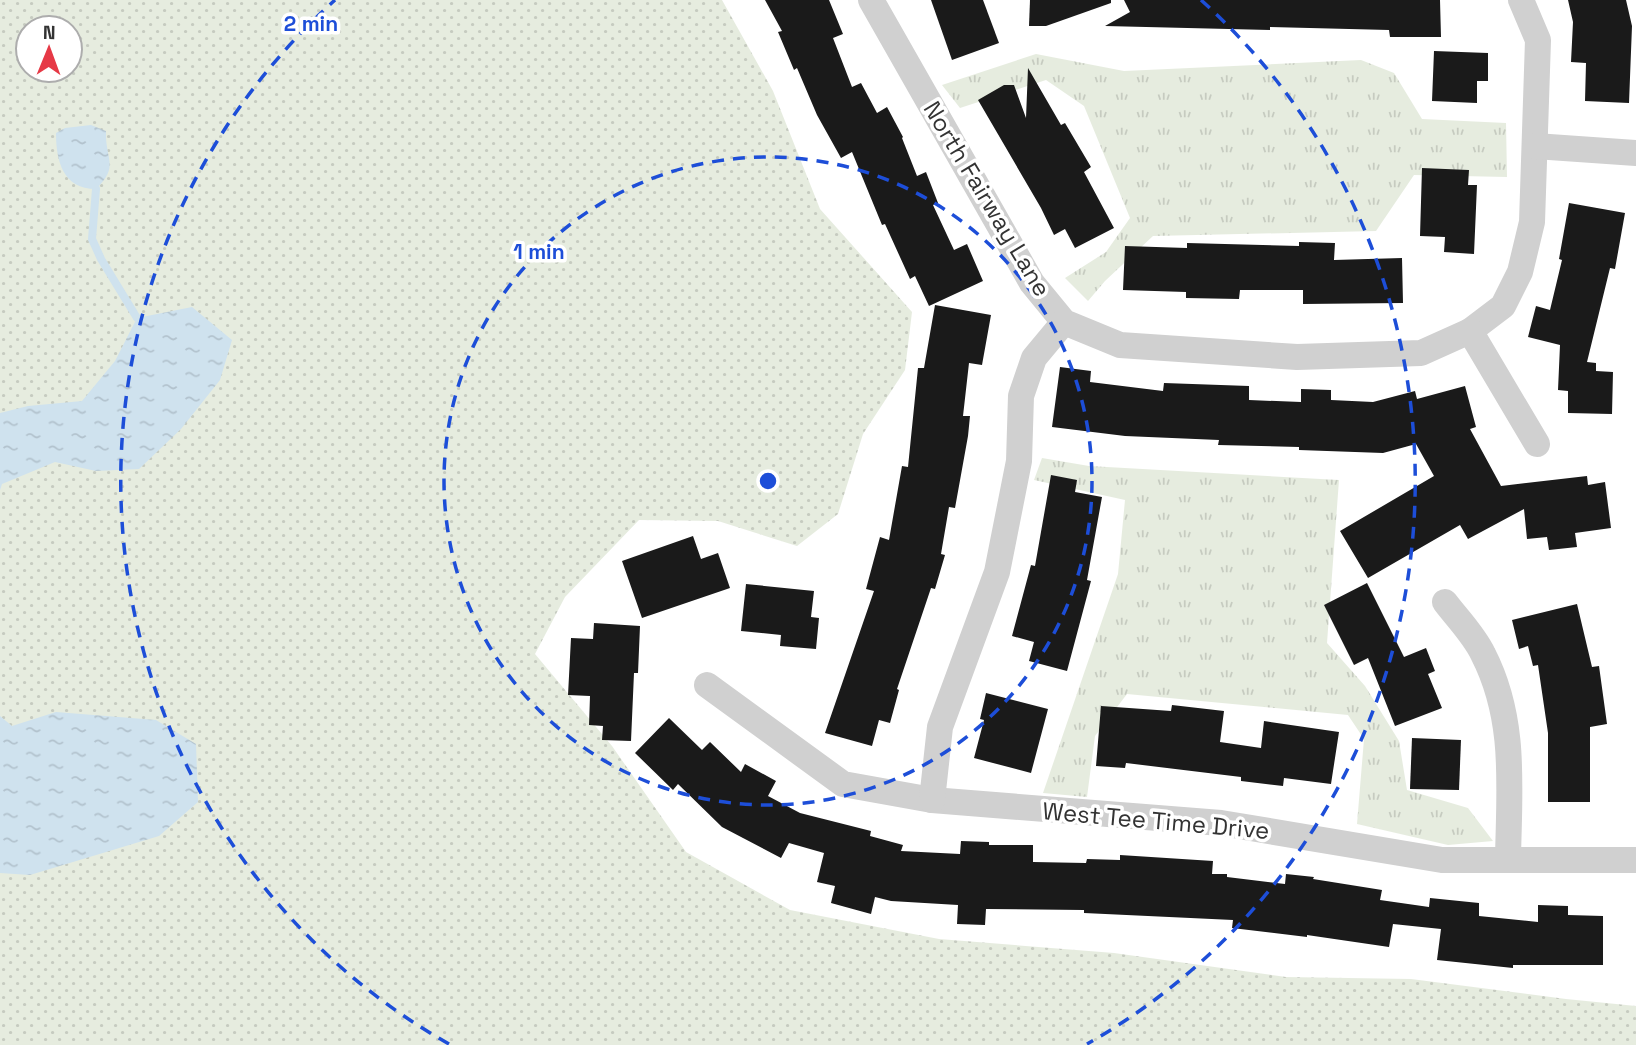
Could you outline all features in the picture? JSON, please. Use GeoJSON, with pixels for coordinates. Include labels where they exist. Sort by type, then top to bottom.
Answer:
{"type":"FeatureCollection","features":[{"type":"Feature","properties":{"kind":"street","name":"North Fairway Lane"},"geometry":{"type":"LineString","coordinates":[[871,0],[1032,283],[1064,322],[1034,358],[1021,396],[1019,461],[997,572],[940,727],[932,800]]}},
{"type":"Feature","properties":{"kind":"street"},"geometry":{"type":"LineString","coordinates":[[1064,322],[1121,345],[1297,357],[1421,352],[1470,331],[1503,306],[1520,272],[1532,222],[1538,40],[1521,0]]}},
{"type":"Feature","properties":{"kind":"street"},"geometry":{"type":"LineString","coordinates":[[1535,146],[1636,153]]}},
{"type":"Feature","properties":{"kind":"street"},"geometry":{"type":"LineString","coordinates":[[1470,331],[1537,444]]}},
{"type":"Feature","properties":{"kind":"street"},"geometry":{"type":"LineString","coordinates":[[1444,602],[1482,652],[1500,692],[1510,746],[1508,860]]}},
{"type":"Feature","properties":{"kind":"street","name":"West Tee Time Drive"},"geometry":{"type":"LineString","coordinates":[[707,685],[842,784],[932,800],[1221,823],[1442,860],[1636,860]]}},
{"type":"Feature","properties":{"kind":"green space"},"geometry":{"type":"Polygon","coordinates":[[[0,0],[722,0],[773,91],[820,209],[912,312],[905,370],[863,434],[838,514],[797,546],[718,521],[639,520],[565,597],[535,654],[612,746],[686,852],[790,910],[939,939],[1114,953],[1286,977],[1411,979],[1636,1006],[1636,1045],[0,1045],[0,0]]]}},
{"type":"Feature","properties":{"kind":"green space"},"geometry":{"type":"Polygon","coordinates":[[[1036,54],[1124,71],[1361,60],[1394,73],[1422,119],[1506,123],[1507,177],[1414,175],[1376,231],[1153,236],[1105,281],[1088,301],[1065,278],[1106,252],[1130,218],[1084,106],[1046,80],[960,108],[942,85],[1036,54]]]}},
{"type":"Feature","properties":{"kind":"green space"},"geometry":{"type":"Polygon","coordinates":[[[1042,458],[1089,466],[1339,480],[1327,643],[1365,686],[1399,741],[1407,790],[1468,808],[1493,841],[1448,845],[1357,824],[1364,739],[1348,715],[1127,694],[1095,736],[1087,797],[1043,793],[1118,574],[1125,500],[1034,480],[1042,458]]]}},
{"type":"Feature","properties":{"kind":"water"},"geometry":{"type":"Polygon","coordinates":[[[91,125],[106,131],[110,162],[108,174],[96,189],[85,188],[69,179],[60,163],[56,143],[56,133],[65,128],[91,125]]]}},
{"type":"Feature","properties":{"kind":"water"},"geometry":{"type":"Polygon","coordinates":[[[192,307],[232,340],[220,380],[181,429],[139,469],[96,471],[55,462],[2,484],[0,490],[0,413],[28,406],[82,401],[115,361],[137,318],[192,307]]]}},
{"type":"Feature","properties":{"kind":"water"},"geometry":{"type":"Polygon","coordinates":[[[56,712],[156,720],[196,744],[198,802],[159,836],[30,875],[0,873],[0,716],[12,726],[56,712]]]}},
{"type":"Feature","properties":{"kind":"building"},"geometry":{"type":"Polygon","coordinates":[[[765,0],[829,0],[843,34],[833,38],[852,87],[861,83],[877,113],[887,107],[903,137],[917,176],[926,172],[938,203],[933,205],[954,250],[967,244],[983,281],[929,306],[915,276],[910,279],[885,224],[882,225],[852,152],[841,158],[817,115],[778,32],[782,31],[765,0]]]}},
{"type":"Feature","properties":{"kind":"building"},"geometry":{"type":"Polygon","coordinates":[[[931,0],[983,0],[999,43],[952,60],[931,0]]]}},
{"type":"Feature","properties":{"kind":"building"},"geometry":{"type":"Polygon","coordinates":[[[1030,0],[1111,0],[1111,3],[1046,26],[1029,26],[1030,0]]]}},
{"type":"Feature","properties":{"kind":"building"},"geometry":{"type":"Polygon","coordinates":[[[1124,0],[1440,0],[1441,37],[1390,37],[1389,30],[1105,26],[1130,12],[1124,0]]]}},
{"type":"Feature","properties":{"kind":"building"},"geometry":{"type":"Polygon","coordinates":[[[1568,0],[1626,0],[1632,26],[1629,103],[1585,101],[1586,63],[1571,62],[1573,22],[1568,0]]]}},
{"type":"Feature","properties":{"kind":"building"},"geometry":{"type":"Polygon","coordinates":[[[1434,51],[1488,53],[1488,81],[1477,81],[1477,103],[1432,101],[1434,51]]]}},
{"type":"Feature","properties":{"kind":"building"},"geometry":{"type":"Polygon","coordinates":[[[1028,68],[1061,125],[1065,123],[1091,167],[1084,172],[1114,228],[1075,248],[1065,229],[1054,235],[978,100],[1004,85],[1014,85],[1026,118],[1028,68]]]}},
{"type":"Feature","properties":{"kind":"building"},"geometry":{"type":"Polygon","coordinates":[[[1422,168],[1469,170],[1468,185],[1477,185],[1474,254],[1444,252],[1445,237],[1420,236],[1422,168]]]}},
{"type":"Feature","properties":{"kind":"building"},"geometry":{"type":"Polygon","coordinates":[[[1569,203],[1625,213],[1615,269],[1610,268],[1587,362],[1596,363],[1596,371],[1613,372],[1612,414],[1568,413],[1568,391],[1558,390],[1560,345],[1528,337],[1536,306],[1550,310],[1562,260],[1559,259],[1569,203]]]}},
{"type":"Feature","properties":{"kind":"building"},"geometry":{"type":"Polygon","coordinates":[[[1299,242],[1335,243],[1334,260],[1402,258],[1403,303],[1303,304],[1303,290],[1240,290],[1239,299],[1186,298],[1186,292],[1123,290],[1125,246],[1187,248],[1187,243],[1299,246],[1299,242]]]}},
{"type":"Feature","properties":{"kind":"building"},"geometry":{"type":"Polygon","coordinates":[[[935,305],[991,315],[982,365],[969,363],[963,416],[970,416],[968,436],[955,508],[949,507],[941,554],[945,555],[897,689],[899,690],[890,723],[879,720],[872,746],[825,733],[874,591],[866,589],[880,537],[889,540],[902,466],[908,467],[918,368],[924,368],[935,305]]]}},
{"type":"Feature","properties":{"kind":"building"},"geometry":{"type":"Polygon","coordinates":[[[1060,367],[1091,371],[1090,382],[1163,391],[1164,383],[1249,386],[1249,400],[1301,402],[1301,389],[1331,390],[1331,400],[1373,402],[1415,391],[1417,399],[1465,386],[1476,427],[1470,429],[1501,486],[1587,476],[1588,485],[1605,482],[1611,528],[1575,533],[1577,547],[1549,550],[1547,537],[1527,539],[1524,509],[1468,539],[1460,525],[1368,578],[1340,531],[1434,476],[1416,444],[1383,453],[1299,450],[1299,447],[1218,445],[1219,440],[1125,436],[1052,427],[1060,367]]]}},
{"type":"Feature","properties":{"kind":"building"},"geometry":{"type":"Polygon","coordinates":[[[1051,475],[1077,480],[1075,492],[1102,497],[1087,580],[1091,581],[1067,671],[1029,661],[1034,642],[1012,636],[1031,565],[1035,566],[1051,475]]]}},
{"type":"Feature","properties":{"kind":"building"},"geometry":{"type":"Polygon","coordinates":[[[693,536],[701,559],[718,553],[730,588],[642,618],[622,561],[693,536]]]}},
{"type":"Feature","properties":{"kind":"building"},"geometry":{"type":"Polygon","coordinates":[[[1367,583],[1404,657],[1426,648],[1435,671],[1428,674],[1442,708],[1395,726],[1368,658],[1354,665],[1324,605],[1367,583]]]}},
{"type":"Feature","properties":{"kind":"building"},"geometry":{"type":"Polygon","coordinates":[[[746,584],[814,591],[811,617],[819,618],[816,649],[780,646],[781,635],[741,631],[746,584]]]}},
{"type":"Feature","properties":{"kind":"building"},"geometry":{"type":"Polygon","coordinates":[[[1577,604],[1592,667],[1599,666],[1607,724],[1590,727],[1590,802],[1548,802],[1548,733],[1538,665],[1533,666],[1528,646],[1519,649],[1512,620],[1577,604]]]}},
{"type":"Feature","properties":{"kind":"building"},"geometry":{"type":"Polygon","coordinates":[[[594,623],[640,626],[638,673],[634,673],[631,741],[602,740],[603,726],[589,725],[590,696],[568,695],[571,638],[593,639],[594,623]]]}},
{"type":"Feature","properties":{"kind":"building"},"geometry":{"type":"Polygon","coordinates":[[[986,693],[1048,709],[1031,773],[974,758],[984,720],[980,719],[986,693]]]}},
{"type":"Feature","properties":{"kind":"building"},"geometry":{"type":"Polygon","coordinates":[[[1172,705],[1224,711],[1220,742],[1261,748],[1264,721],[1339,732],[1331,784],[1284,778],[1283,786],[1241,781],[1241,777],[1126,763],[1125,768],[1096,766],[1101,706],[1171,711],[1172,705]]]}},
{"type":"Feature","properties":{"kind":"building"},"geometry":{"type":"Polygon","coordinates":[[[669,718],[702,750],[710,742],[741,772],[745,764],[776,781],[768,796],[800,813],[871,831],[870,836],[903,845],[901,851],[960,854],[961,841],[989,842],[989,845],[1033,845],[1033,862],[1086,863],[1087,859],[1120,860],[1120,855],[1213,861],[1212,874],[1227,874],[1227,877],[1285,884],[1286,874],[1314,877],[1313,879],[1382,890],[1380,900],[1429,907],[1430,898],[1479,903],[1479,916],[1538,922],[1538,905],[1568,906],[1568,915],[1603,916],[1603,965],[1513,965],[1513,968],[1437,960],[1441,929],[1393,924],[1389,947],[1232,928],[1233,920],[1084,913],[1084,910],[986,909],[985,925],[957,924],[958,905],[891,901],[875,897],[871,914],[831,903],[835,886],[817,882],[824,853],[789,843],[781,858],[722,827],[678,784],[673,790],[635,753],[669,718]]]}},
{"type":"Feature","properties":{"kind":"building"},"geometry":{"type":"Polygon","coordinates":[[[1412,738],[1461,740],[1459,790],[1410,789],[1412,738]]]}},
{"type":"Feature","properties":{"kind":"waterway"},"geometry":{"type":"LineString","coordinates":[[96,189],[92,239],[137,318]]}}]}
